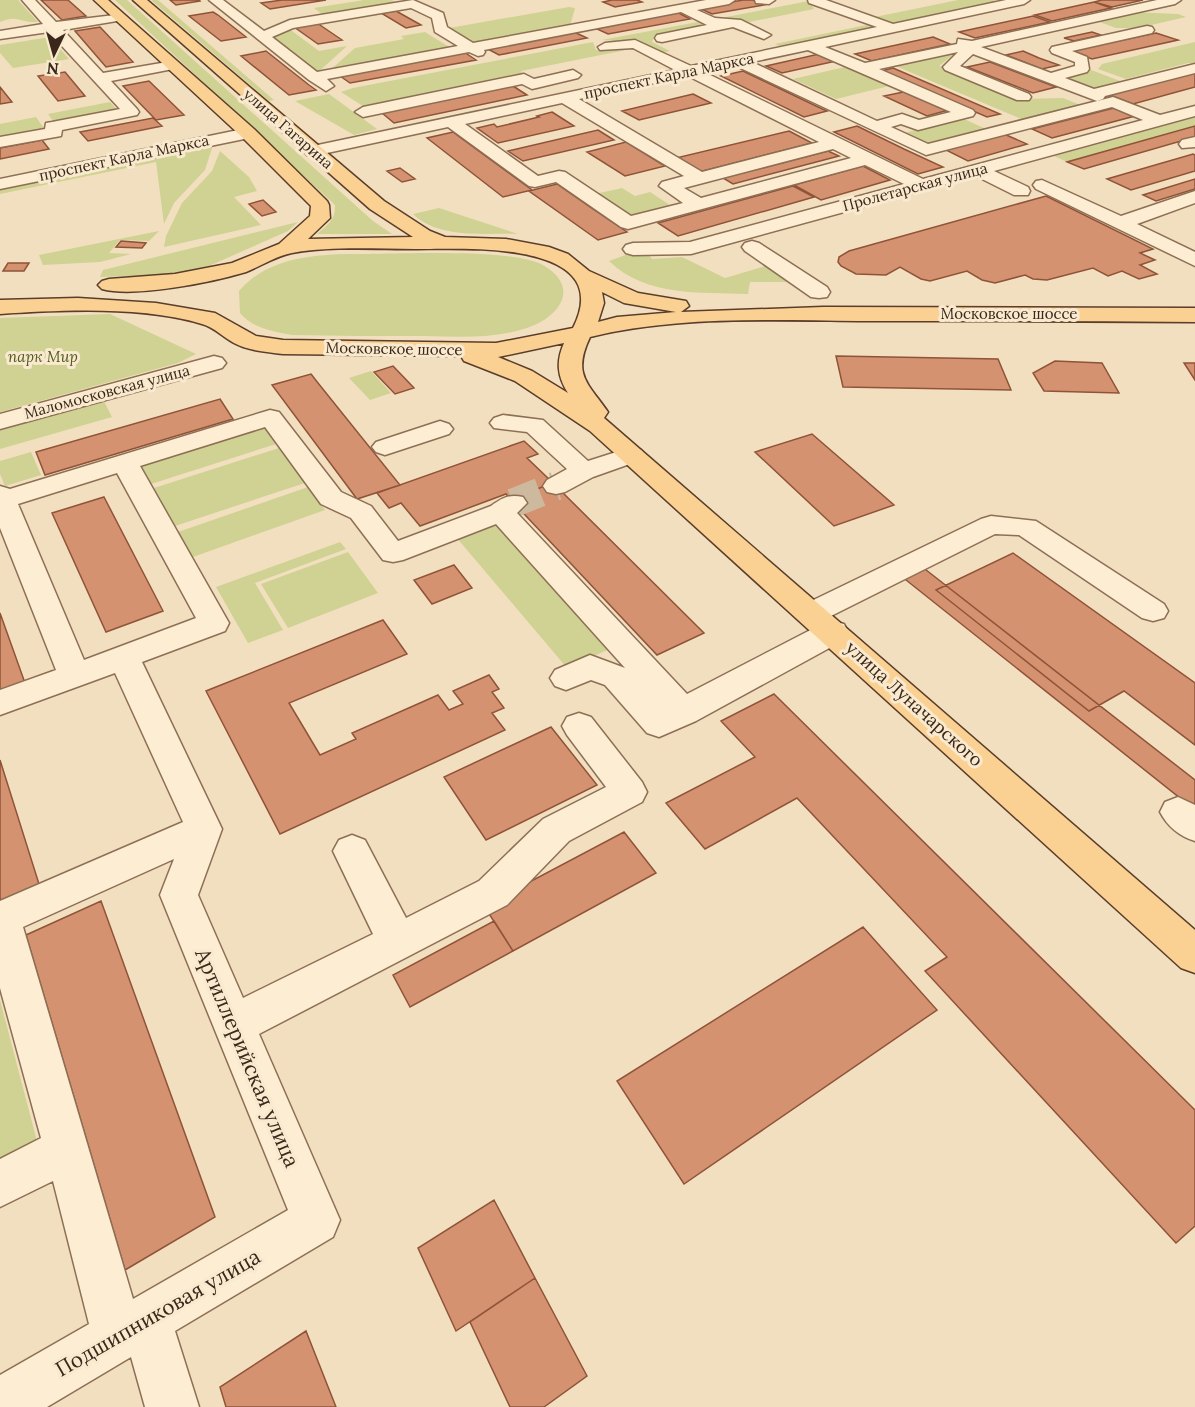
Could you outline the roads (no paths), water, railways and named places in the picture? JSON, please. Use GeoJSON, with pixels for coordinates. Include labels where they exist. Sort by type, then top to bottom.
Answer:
{"type":"FeatureCollection","features":[{"type":"Feature","properties":{"kind":"main road","name":"улица Гагарина"},"geometry":{"type":"LineString","coordinates":[[100,0],[248,134],[320,205],[320,218],[287,248]]}},
{"type":"Feature","properties":{"kind":"main road","name":"улица Гагарина"},"geometry":{"type":"LineString","coordinates":[[139,0],[313,152],[392,216],[423,235],[447,243]]}},
{"type":"Feature","properties":{"kind":"main road","name":"Московское шоссе"},"geometry":{"type":"LineString","coordinates":[[0,290],[159,284],[197,278],[241,266],[287,248],[339,243],[447,243],[495,245],[535,250],[562,259],[582,275],[621,294],[662,305],[823,314]]}},
{"type":"Feature","properties":{"kind":"main road","name":"Московское шоссе"},"geometry":{"type":"LineString","coordinates":[[211,304],[217,284],[241,266]]}},
{"type":"Feature","properties":{"kind":"main road"},"geometry":{"type":"LineString","coordinates":[[581,333],[595,298],[582,275]]}},
{"type":"Feature","properties":{"kind":"main road","name":"Московское шоссе"},"geometry":{"type":"LineString","coordinates":[[0,307],[123,305],[150,307],[211,304]]}},
{"type":"Feature","properties":{"kind":"main road","name":"Московское шоссе"},"geometry":{"type":"LineString","coordinates":[[211,304],[244,340],[283,347],[450,350],[506,348],[617,324],[673,318],[823,314],[1195,315]]}},
{"type":"Feature","properties":{"kind":"main road","name":"улица Луначарского"},"geometry":{"type":"LineString","coordinates":[[581,333],[571,357],[571,378],[577,389],[632,455]]}},
{"type":"Feature","properties":{"kind":"main road","name":"улица Луначарского"},"geometry":{"type":"LineString","coordinates":[[450,350],[516,371],[599,426],[1195,955]]}},
{"type":"Feature","properties":{"kind":"street"},"geometry":{"type":"LineString","coordinates":[[0,142],[131,112],[28,0]]}},
{"type":"Feature","properties":{"kind":"street"},"geometry":{"type":"LineString","coordinates":[[215,0],[326,86]]}},
{"type":"Feature","properties":{"kind":"street"},"geometry":{"type":"LineString","coordinates":[[340,32],[305,8],[352,0]]}},
{"type":"Feature","properties":{"kind":"street"},"geometry":{"type":"LineString","coordinates":[[314,77],[471,47],[580,22],[729,0]]}},
{"type":"Feature","properties":{"kind":"street"},"geometry":{"type":"LineString","coordinates":[[761,0],[769,0]]}},
{"type":"Feature","properties":{"kind":"street"},"geometry":{"type":"LineString","coordinates":[[828,67],[857,65],[971,46],[1175,0]]}},
{"type":"Feature","properties":{"kind":"street"},"geometry":{"type":"LineString","coordinates":[[816,1],[892,28]]}},
{"type":"Feature","properties":{"kind":"street","name":"проспект Карла Маркса"},"geometry":{"type":"LineString","coordinates":[[313,152],[377,142],[452,122],[1016,1]]}},
{"type":"Feature","properties":{"kind":"street"},"geometry":{"type":"LineString","coordinates":[[262,37],[290,24],[402,2],[413,4],[438,16],[440,29],[487,57]]}},
{"type":"Feature","properties":{"kind":"street"},"geometry":{"type":"LineString","coordinates":[[685,5],[712,22],[736,23],[769,34],[741,40]]}},
{"type":"Feature","properties":{"kind":"street"},"geometry":{"type":"LineString","coordinates":[[833,20],[857,15]]}},
{"type":"Feature","properties":{"kind":"street"},"geometry":{"type":"LineString","coordinates":[[0,35],[118,16]]}},
{"type":"Feature","properties":{"kind":"street"},"geometry":{"type":"LineString","coordinates":[[580,22],[601,42],[635,44],[867,159],[919,191]]}},
{"type":"Feature","properties":{"kind":"street"},"geometry":{"type":"LineString","coordinates":[[662,38],[736,23]]}},
{"type":"Feature","properties":{"kind":"street"},"geometry":{"type":"LineString","coordinates":[[915,23],[1160,121]]}},
{"type":"Feature","properties":{"kind":"street"},"geometry":{"type":"LineString","coordinates":[[1082,69],[1082,60],[1057,50],[1147,30]]}},
{"type":"Feature","properties":{"kind":"street"},"geometry":{"type":"LineString","coordinates":[[738,61],[776,79],[918,125],[967,113],[811,46]]}},
{"type":"Feature","properties":{"kind":"street"},"geometry":{"type":"LineString","coordinates":[[971,46],[950,67],[1023,97]]}},
{"type":"Feature","properties":{"kind":"street"},"geometry":{"type":"LineString","coordinates":[[638,62],[684,52]]}},
{"type":"Feature","properties":{"kind":"street"},"geometry":{"type":"LineString","coordinates":[[1038,53],[1082,69]]}},
{"type":"Feature","properties":{"kind":"street"},"geometry":{"type":"LineString","coordinates":[[101,78],[173,65]]}},
{"type":"Feature","properties":{"kind":"street"},"geometry":{"type":"LineString","coordinates":[[1093,94],[1195,68]]}},
{"type":"Feature","properties":{"kind":"street"},"geometry":{"type":"LineString","coordinates":[[1049,78],[1082,69]]}},
{"type":"Feature","properties":{"kind":"street"},"geometry":{"type":"LineString","coordinates":[[532,84],[591,72]]}},
{"type":"Feature","properties":{"kind":"street"},"geometry":{"type":"LineString","coordinates":[[776,79],[797,74]]}},
{"type":"Feature","properties":{"kind":"street"},"geometry":{"type":"LineString","coordinates":[[363,112],[524,79],[557,100],[700,178]]}},
{"type":"Feature","properties":{"kind":"street"},"geometry":{"type":"LineString","coordinates":[[557,100],[587,127]]}},
{"type":"Feature","properties":{"kind":"street"},"geometry":{"type":"LineString","coordinates":[[926,150],[1113,102]]}},
{"type":"Feature","properties":{"kind":"street"},"geometry":{"type":"LineString","coordinates":[[857,106],[876,125],[926,150],[1021,191]]}},
{"type":"Feature","properties":{"kind":"street","name":"Пролетарская улица"},"geometry":{"type":"LineString","coordinates":[[633,249],[691,248],[919,191],[974,170],[1195,111]]}},
{"type":"Feature","properties":{"kind":"street"},"geometry":{"type":"LineString","coordinates":[[41,113],[82,168]]}},
{"type":"Feature","properties":{"kind":"street"},"geometry":{"type":"LineString","coordinates":[[754,122],[780,116]]}},
{"type":"Feature","properties":{"kind":"street"},"geometry":{"type":"LineString","coordinates":[[876,125],[902,119]]}},
{"type":"Feature","properties":{"kind":"street"},"geometry":{"type":"LineString","coordinates":[[452,122],[535,182],[559,176],[628,224],[867,159]]}},
{"type":"Feature","properties":{"kind":"street","name":"проспект Карла Маркса"},"geometry":{"type":"LineString","coordinates":[[0,184],[248,134]]}},
{"type":"Feature","properties":{"kind":"street"},"geometry":{"type":"LineString","coordinates":[[698,204],[662,182],[700,178],[835,143]]}},
{"type":"Feature","properties":{"kind":"street"},"geometry":{"type":"LineString","coordinates":[[562,178],[586,172]]}},
{"type":"Feature","properties":{"kind":"street"},"geometry":{"type":"LineString","coordinates":[[1042,185],[1195,260]]}},
{"type":"Feature","properties":{"kind":"street"},"geometry":{"type":"LineString","coordinates":[[1120,223],[1195,197]]}},
{"type":"Feature","properties":{"kind":"street"},"geometry":{"type":"LineString","coordinates":[[640,220],[681,248]]}},
{"type":"Feature","properties":{"kind":"street"},"geometry":{"type":"LineString","coordinates":[[752,247],[819,291]]}},
{"type":"Feature","properties":{"kind":"street","name":"Маломосковская улица"},"geometry":{"type":"LineString","coordinates":[[0,422],[214,363]]}},
{"type":"Feature","properties":{"kind":"street"},"geometry":{"type":"LineString","coordinates":[[74,675],[1,499],[270,417],[330,498],[361,512],[393,553],[507,508],[684,712]]}},
{"type":"Feature","properties":{"kind":"street"},"geometry":{"type":"LineString","coordinates":[[502,423],[534,424],[584,471]]}},
{"type":"Feature","properties":{"kind":"street"},"geometry":{"type":"LineString","coordinates":[[385,447],[440,429]]}},
{"type":"Feature","properties":{"kind":"street"},"geometry":{"type":"LineString","coordinates":[[556,486],[584,471],[632,455]]}},
{"type":"Feature","properties":{"kind":"street"},"geometry":{"type":"LineString","coordinates":[[0,703],[214,623],[125,462]]}},
{"type":"Feature","properties":{"kind":"street"},"geometry":{"type":"LineString","coordinates":[[566,678],[590,667],[616,677],[659,724],[684,712],[822,623],[992,525],[1026,527],[1153,611]]}},
{"type":"Feature","properties":{"kind":"street"},"geometry":{"type":"LineString","coordinates":[[124,657],[204,829],[1,920],[104,1281],[132,1328],[172,1407]]}},
{"type":"Feature","properties":{"kind":"street"},"geometry":{"type":"LineString","coordinates":[[233,1025],[493,893],[556,830],[629,792],[579,726]]}},
{"type":"Feature","properties":{"kind":"street","name":"Артиллерийская улица"},"geometry":{"type":"LineString","coordinates":[[204,829],[179,895],[316,1221]]}},
{"type":"Feature","properties":{"kind":"street"},"geometry":{"type":"LineString","coordinates":[[352,851],[397,941]]}},
{"type":"Feature","properties":{"kind":"street"},"geometry":{"type":"LineString","coordinates":[[0,1184],[65,1150]]}},
{"type":"Feature","properties":{"kind":"street","name":"Подшипниковая улица"},"geometry":{"type":"LineString","coordinates":[[0,1406],[316,1221]]}},
{"type":"Feature","properties":{"kind":"tunnel"},"geometry":{"type":"LineString","coordinates":[[513,503],[556,486]]}},
{"type":"Feature","properties":{"kind":"park label","name":"парк Мир"},"geometry":{"type":"Point","coordinates":[43,357]}}]}
